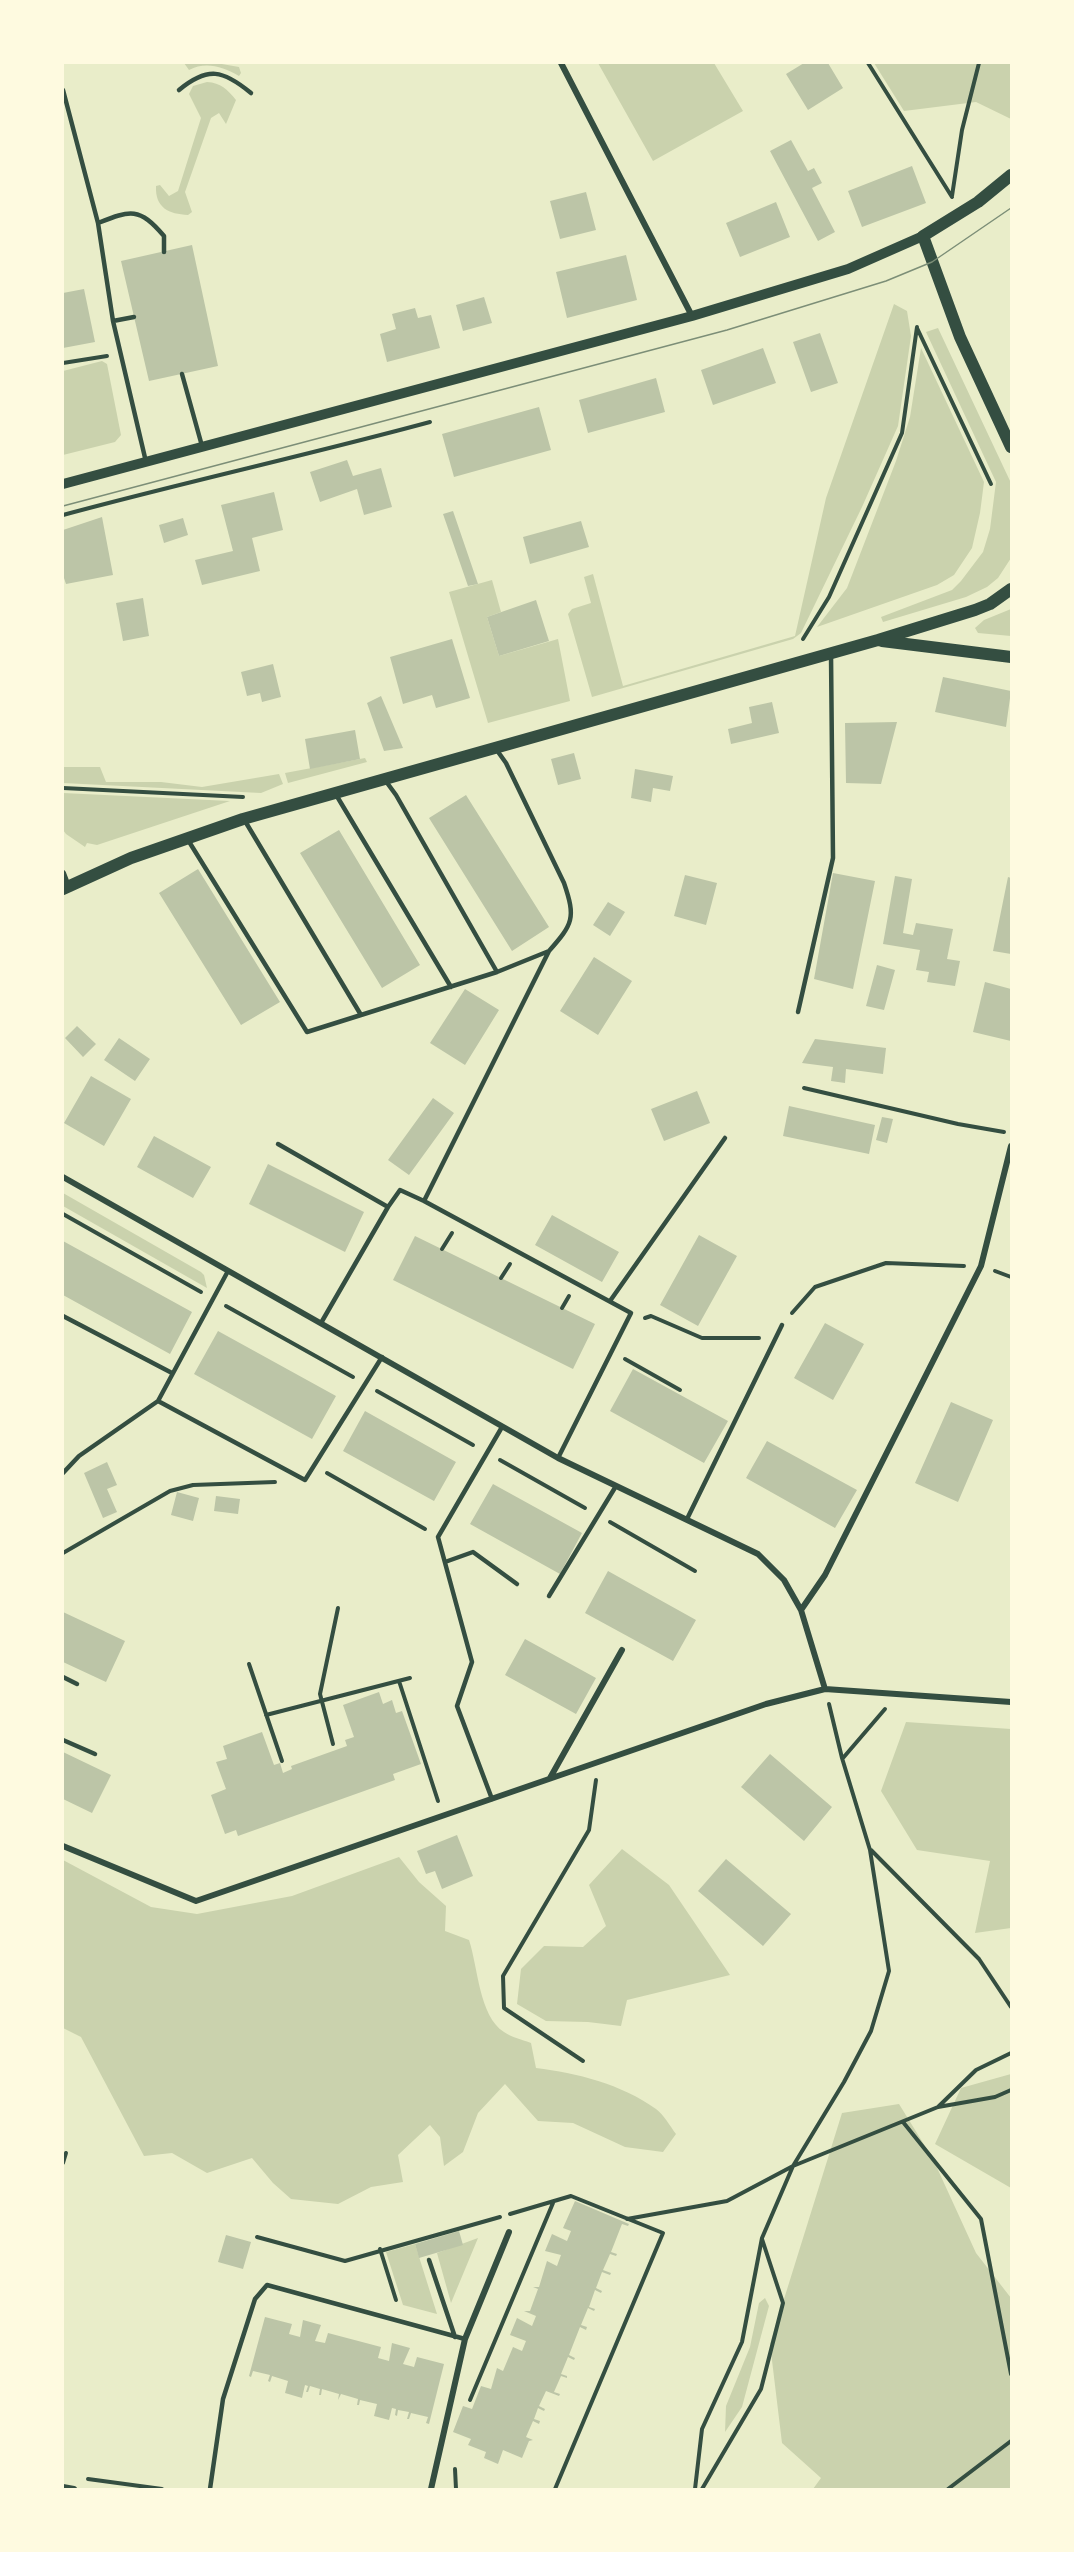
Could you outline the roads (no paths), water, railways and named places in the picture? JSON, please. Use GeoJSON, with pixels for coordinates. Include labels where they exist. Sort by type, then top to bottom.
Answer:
{"type":"FeatureCollection","features":[{"type":"Feature","properties":{"kind":"main road"},"geometry":{"type":"LineString","coordinates":[[1011,175],[962,213],[923,236],[960,337],[1011,447]]}},
{"type":"Feature","properties":{"kind":"main road"},"geometry":{"type":"LineString","coordinates":[[66,888],[131,858],[243,819],[878,640],[975,610],[990,604],[1011,589]]}},
{"type":"Feature","properties":{"kind":"main road"},"geometry":{"type":"LineString","coordinates":[[878,640],[1011,657]]}},
{"type":"Feature","properties":{"kind":"street"},"geometry":{"type":"LineString","coordinates":[[561,63],[692,316]]}},
{"type":"Feature","properties":{"kind":"street"},"geometry":{"type":"LineString","coordinates":[[63,484],[692,316],[848,269],[923,236]]}},
{"type":"Feature","properties":{"kind":"street"},"geometry":{"type":"LineString","coordinates":[[63,873],[66,888]]}},
{"type":"Feature","properties":{"kind":"street"},"geometry":{"type":"LineString","coordinates":[[801,1610],[825,1575],[981,1266],[1011,1146]]}},
{"type":"Feature","properties":{"kind":"street"},"geometry":{"type":"LineString","coordinates":[[63,1177],[558,1458],[758,1554],[784,1580],[801,1610],[825,1689]]}},
{"type":"Feature","properties":{"kind":"street"},"geometry":{"type":"LineString","coordinates":[[549,1779],[622,1650]]}},
{"type":"Feature","properties":{"kind":"street"},"geometry":{"type":"LineString","coordinates":[[63,1846],[195,1901],[766,1704],[825,1689],[1011,1702]]}},
{"type":"Feature","properties":{"kind":"street"},"geometry":{"type":"LineString","coordinates":[[432,2489],[465,2339],[508,2232]]}},
{"type":"Feature","properties":{"kind":"street"},"geometry":{"type":"LineString","coordinates":[[63,2487],[74,2489]]}},
{"type":"Feature","properties":{"kind":"lane"},"geometry":{"type":"LineString","coordinates":[[179,90],[194,77],[215,72],[235,80],[251,93]]}},
{"type":"Feature","properties":{"kind":"lane"},"geometry":{"type":"LineString","coordinates":[[63,90],[98,223],[113,321],[146,462]]}},
{"type":"Feature","properties":{"kind":"lane"},"geometry":{"type":"LineString","coordinates":[[98,223],[126,212],[149,219],[164,236],[164,252]]}},
{"type":"Feature","properties":{"kind":"lane"},"geometry":{"type":"LineString","coordinates":[[113,321],[134,317]]}},
{"type":"Feature","properties":{"kind":"lane"},"geometry":{"type":"LineString","coordinates":[[182,374],[202,447]]}},
{"type":"Feature","properties":{"kind":"lane"},"geometry":{"type":"LineString","coordinates":[[798,1012],[832,858],[831,654]]}},
{"type":"Feature","properties":{"kind":"lane"},"geometry":{"type":"LineString","coordinates":[[424,1201],[549,951],[569,928],[571,904],[564,883],[506,762],[495,748]]}},
{"type":"Feature","properties":{"kind":"lane"},"geometry":{"type":"LineString","coordinates":[[384,779],[396,795],[497,972]]}},
{"type":"Feature","properties":{"kind":"lane"},"geometry":{"type":"LineString","coordinates":[[335,793],[451,987]]}},
{"type":"Feature","properties":{"kind":"lane"},"geometry":{"type":"LineString","coordinates":[[243,819],[253,832],[361,1015]]}},
{"type":"Feature","properties":{"kind":"lane"},"geometry":{"type":"LineString","coordinates":[[187,838],[308,1032],[497,972],[549,951]]}},
{"type":"Feature","properties":{"kind":"lane"},"geometry":{"type":"LineString","coordinates":[[610,1301],[725,1138]]}},
{"type":"Feature","properties":{"kind":"lane"},"geometry":{"type":"LineString","coordinates":[[278,1144],[388,1207]]}},
{"type":"Feature","properties":{"kind":"lane"},"geometry":{"type":"LineString","coordinates":[[321,1323],[400,1190],[610,1301],[631,1313],[558,1458]]}},
{"type":"Feature","properties":{"kind":"lane"},"geometry":{"type":"LineString","coordinates":[[63,1473],[79,1456],[158,1401],[228,1271]]}},
{"type":"Feature","properties":{"kind":"lane"},"geometry":{"type":"LineString","coordinates":[[63,1316],[172,1373]]}},
{"type":"Feature","properties":{"kind":"lane"},"geometry":{"type":"LineString","coordinates":[[687,1519],[782,1325]]}},
{"type":"Feature","properties":{"kind":"lane"},"geometry":{"type":"LineString","coordinates":[[158,1401],[305,1480],[382,1357]]}},
{"type":"Feature","properties":{"kind":"lane"},"geometry":{"type":"LineString","coordinates":[[492,1799],[457,1706],[472,1662],[438,1537],[502,1427]]}},
{"type":"Feature","properties":{"kind":"lane"},"geometry":{"type":"LineString","coordinates":[[549,1596],[616,1486]]}},
{"type":"Feature","properties":{"kind":"lane"},"geometry":{"type":"LineString","coordinates":[[445,1562],[473,1552],[517,1584]]}},
{"type":"Feature","properties":{"kind":"lane"},"geometry":{"type":"LineString","coordinates":[[63,1677],[77,1684]]}},
{"type":"Feature","properties":{"kind":"lane"},"geometry":{"type":"LineString","coordinates":[[63,1740],[95,1754]]}},
{"type":"Feature","properties":{"kind":"lane"},"geometry":{"type":"LineString","coordinates":[[429,2260],[455,2337]]}},
{"type":"Feature","properties":{"kind":"lane"},"geometry":{"type":"LineString","coordinates":[[210,2489],[223,2399],[255,2299],[267,2285],[465,2339]]}},
{"type":"Feature","properties":{"kind":"tram line"},"geometry":{"type":"LineString","coordinates":[[63,506],[727,330],[886,281],[932,262],[1011,208]]}}]}
